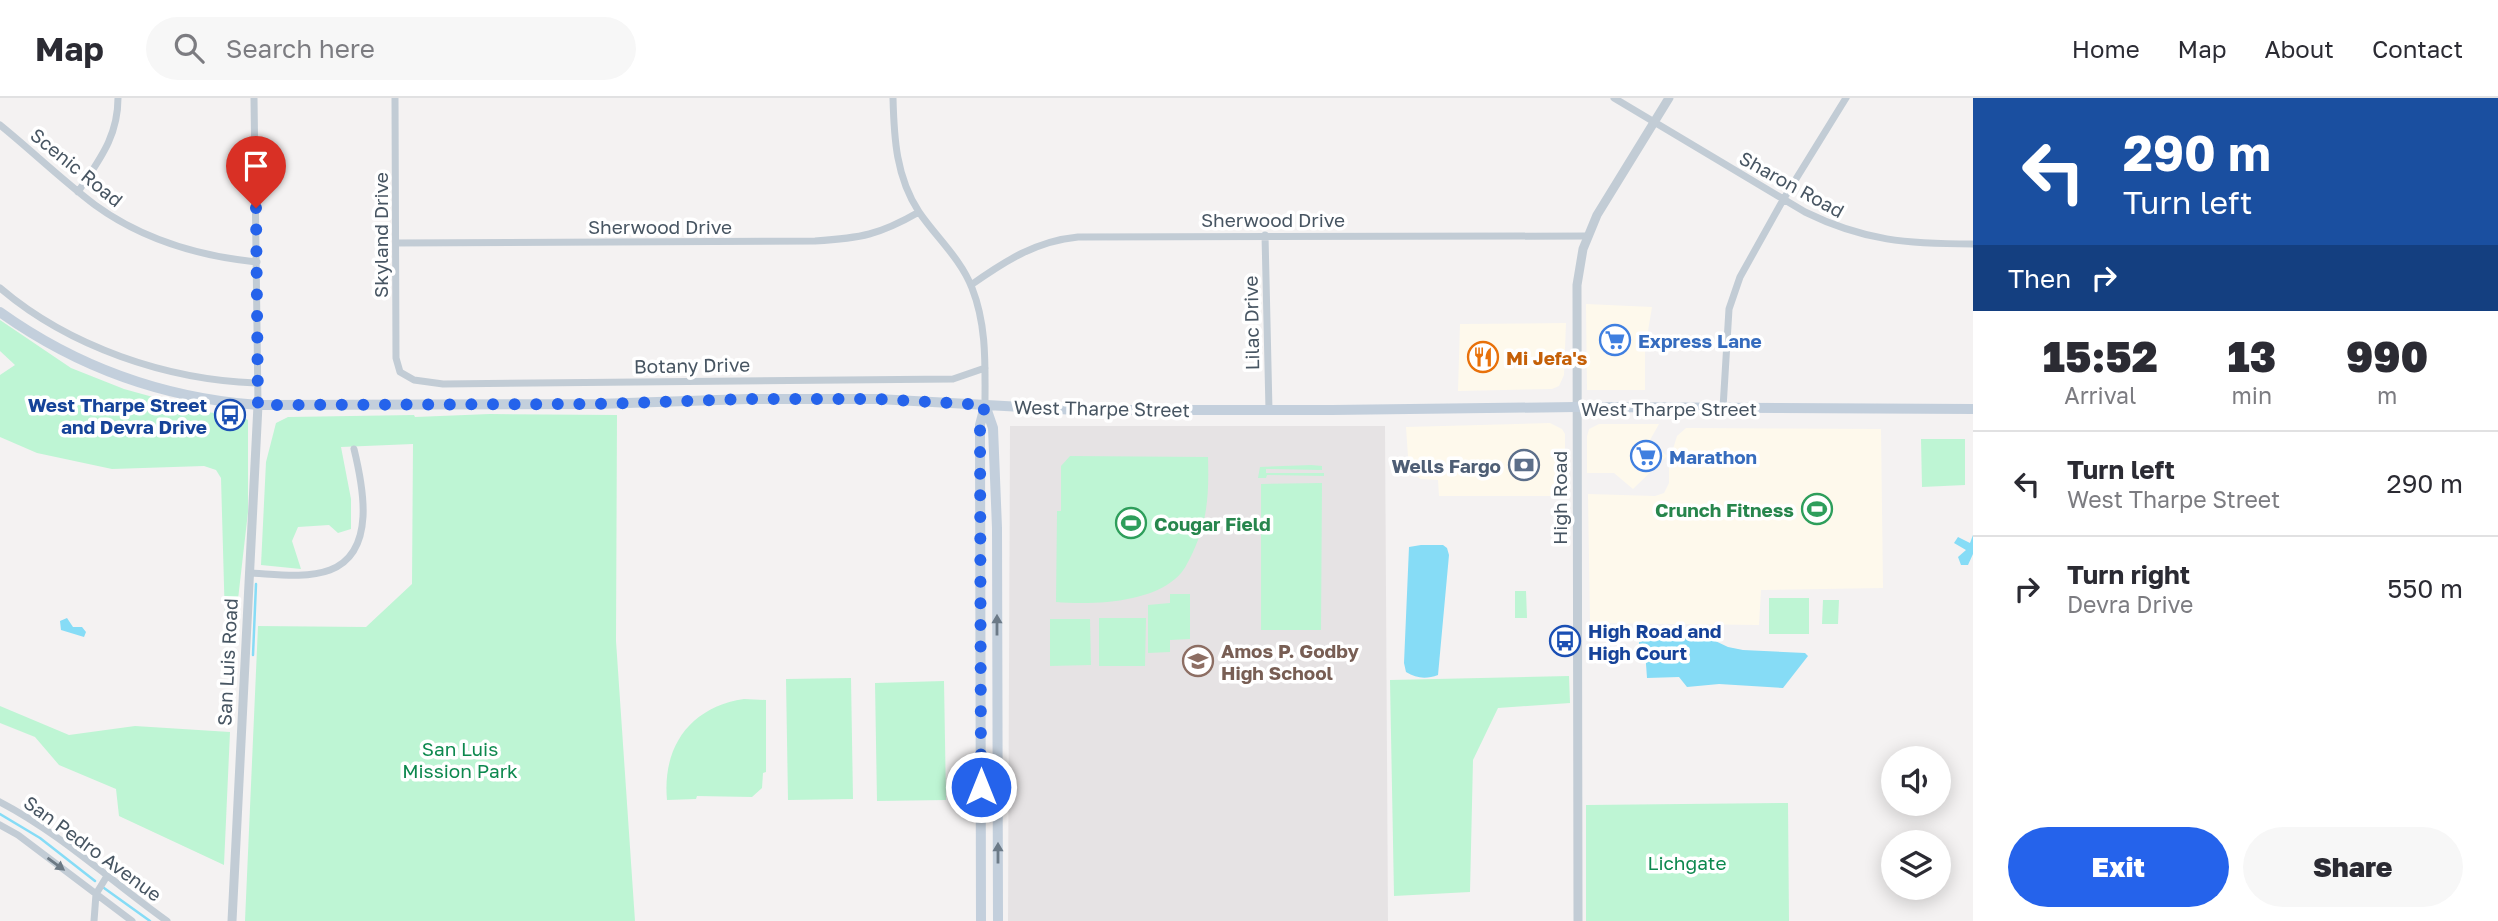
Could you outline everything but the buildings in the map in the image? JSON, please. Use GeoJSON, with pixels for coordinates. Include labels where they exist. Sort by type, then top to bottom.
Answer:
{"type":"FeatureCollection","features":[{"type":"Feature","properties":{"kind":"main road","name":"West Tharpe Street"},"geometry":{"type":"LineString","coordinates":[[0,312],[24,329],[78,359],[150,387],[218,401],[258,405],[597,404],[760,399],[891,400],[1077,410],[1576,407],[1973,409]]}},
{"type":"Feature","properties":{"kind":"main road"},"geometry":{"type":"LineString","coordinates":[[985,405],[993,428],[997,592],[998,921]]}},
{"type":"Feature","properties":{"kind":"main road"},"geometry":{"type":"LineString","coordinates":[[981,921],[980,425],[985,405]]}},
{"type":"Feature","properties":{"kind":"main road"},"geometry":{"type":"LineString","coordinates":[[980,592],[997,592]]}},
{"type":"Feature","properties":{"kind":"main road"},"geometry":{"type":"LineString","coordinates":[[981,887],[998,888]]}},
{"type":"Feature","properties":{"kind":"main road"},"geometry":{"type":"LineString","coordinates":[[981,909],[998,909]]}},
{"type":"Feature","properties":{"kind":"street"},"geometry":{"type":"LineString","coordinates":[[78,192],[105,150],[113,132],[118,119],[118,98]]}},
{"type":"Feature","properties":{"kind":"street"},"geometry":{"type":"LineString","coordinates":[[254,98],[258,405]]}},
{"type":"Feature","properties":{"kind":"street","name":"Skyland Drive"},"geometry":{"type":"LineString","coordinates":[[396,98],[396,358],[400,372]]}},
{"type":"Feature","properties":{"kind":"street"},"geometry":{"type":"LineString","coordinates":[[893,98],[895,147],[907,190],[919,212],[971,285],[982,324],[985,405]]}},
{"type":"Feature","properties":{"kind":"street","name":"Sharon Road"},"geometry":{"type":"LineString","coordinates":[[1614,98],[1783,200],[1832,225],[1860,235],[1905,242],[1973,244]]}},
{"type":"Feature","properties":{"kind":"street","name":"High Road"},"geometry":{"type":"LineString","coordinates":[[1578,921],[1577,285],[1580,261],[1597,215],[1669,98]]}},
{"type":"Feature","properties":{"kind":"street"},"geometry":{"type":"LineString","coordinates":[[1723,408],[1726,331],[1732,297],[1740,277],[1783,200],[1846,98]]}},
{"type":"Feature","properties":{"kind":"street","name":"Scenic Road"},"geometry":{"type":"LineString","coordinates":[[0,125],[78,192],[119,220],[167,244],[225,259],[257,262]]}},
{"type":"Feature","properties":{"kind":"street","name":"Sherwood Drive"},"geometry":{"type":"LineString","coordinates":[[396,243],[828,240],[880,233],[919,212]]}},
{"type":"Feature","properties":{"kind":"street","name":"Sherwood Drive"},"geometry":{"type":"LineString","coordinates":[[971,285],[1026,249],[1059,239],[1108,235],[1588,236]]}},
{"type":"Feature","properties":{"kind":"street","name":"Lilac Drive"},"geometry":{"type":"LineString","coordinates":[[1265,235],[1269,410]]}},
{"type":"Feature","properties":{"kind":"street"},"geometry":{"type":"LineString","coordinates":[[0,288],[64,330],[138,362],[192,376],[257,383]]}},
{"type":"Feature","properties":{"kind":"street","name":"Botany Drive"},"geometry":{"type":"LineString","coordinates":[[400,372],[414,380],[443,384],[953,379],[985,368]]}},
{"type":"Feature","properties":{"kind":"street","name":"San Luis Road"},"geometry":{"type":"LineString","coordinates":[[232,921],[258,405]]}},
{"type":"Feature","properties":{"kind":"street"},"geometry":{"type":"LineString","coordinates":[[249,573],[322,572],[339,566],[352,553],[361,530],[362,509],[361,478],[354,449]]}},
{"type":"Feature","properties":{"kind":"street","name":"San Pedro Avenue"},"geometry":{"type":"LineString","coordinates":[[0,802],[20,812],[167,921]]}},
{"type":"Feature","properties":{"kind":"street","name":"San Pedro Avenue"},"geometry":{"type":"LineString","coordinates":[[0,825],[18,835],[132,921]]}},
{"type":"Feature","properties":{"kind":"street"},"geometry":{"type":"LineString","coordinates":[[94,921],[96,894],[107,876]]}},
{"type":"Feature","properties":{"kind":"shaded area"},"geometry":{"type":"Polygon","coordinates":[[[1586,304],[1652,307],[1645,349],[1645,390],[1587,390],[1586,304]]]}},
{"type":"Feature","properties":{"kind":"shaded area"},"geometry":{"type":"Polygon","coordinates":[[[1566,323],[1564,375],[1559,386],[1552,389],[1458,391],[1460,324],[1566,323]]]}},
{"type":"Feature","properties":{"kind":"shaded area"},"geometry":{"type":"Polygon","coordinates":[[[1550,423],[1562,429],[1565,434],[1565,496],[1439,496],[1438,480],[1421,479],[1409,471],[1406,427],[1550,423]]]}},
{"type":"Feature","properties":{"kind":"shaded area"},"geometry":{"type":"Polygon","coordinates":[[[1599,424],[1659,424],[1650,440],[1667,456],[1633,489],[1614,473],[1587,473],[1587,436],[1589,429],[1599,424]]]}},
{"type":"Feature","properties":{"kind":"shaded area","name":"Amos P. Godby High School"},"geometry":{"type":"Polygon","coordinates":[[[1010,426],[1385,426],[1388,921],[1008,921],[1010,426]]]}},
{"type":"Feature","properties":{"kind":"shaded area"},"geometry":{"type":"Polygon","coordinates":[[[1686,428],[1881,429],[1883,588],[1761,590],[1759,625],[1590,623],[1588,494],[1655,496],[1664,493],[1669,483],[1669,464],[1677,436],[1686,428]]]}},
{"type":"Feature","properties":{"kind":"green space"},"geometry":{"type":"Polygon","coordinates":[[[0,320],[71,368],[124,389],[207,412],[248,420],[248,512],[237,608],[232,621],[225,621],[221,478],[216,470],[204,466],[112,469],[37,453],[0,437],[0,375],[15,365],[0,351],[0,320]]]}},
{"type":"Feature","properties":{"kind":"green space","name":"San Luis Mission Park"},"geometry":{"type":"Polygon","coordinates":[[[617,415],[616,641],[635,921],[245,921],[258,626],[366,627],[412,584],[413,444],[341,447],[351,499],[351,529],[338,533],[329,525],[298,527],[292,541],[301,569],[261,565],[266,462],[276,423],[288,417],[617,415]]]}},
{"type":"Feature","properties":{"kind":"green space"},"geometry":{"type":"Polygon","coordinates":[[[1921,439],[1965,439],[1965,485],[1922,487],[1921,439]]]}},
{"type":"Feature","properties":{"kind":"green space","name":"Cougar Field"},"geometry":{"type":"Polygon","coordinates":[[[1070,456],[1208,457],[1208,494],[1202,529],[1178,576],[1163,587],[1135,598],[1086,603],[1056,602],[1057,511],[1061,511],[1061,466],[1070,456]]]}},
{"type":"Feature","properties":{"kind":"green space"},"geometry":{"type":"Polygon","coordinates":[[[1322,466],[1322,470],[1266,469],[1266,473],[1324,473],[1324,476],[1267,475],[1266,478],[1258,478],[1260,467],[1322,466]]]}},
{"type":"Feature","properties":{"kind":"green space"},"geometry":{"type":"Polygon","coordinates":[[[1322,483],[1321,630],[1261,630],[1261,484],[1322,483]]]}},
{"type":"Feature","properties":{"kind":"green space"},"geometry":{"type":"Polygon","coordinates":[[[1515,591],[1526,591],[1527,618],[1515,618],[1515,591]]]}},
{"type":"Feature","properties":{"kind":"green space"},"geometry":{"type":"Polygon","coordinates":[[[1170,594],[1190,594],[1190,639],[1170,640],[1170,652],[1148,653],[1148,605],[1170,603],[1170,594]]]}},
{"type":"Feature","properties":{"kind":"green space"},"geometry":{"type":"Polygon","coordinates":[[[1769,598],[1809,598],[1809,634],[1769,634],[1769,598]]]}},
{"type":"Feature","properties":{"kind":"green space"},"geometry":{"type":"Polygon","coordinates":[[[1823,600],[1839,600],[1838,624],[1822,624],[1823,600]]]}},
{"type":"Feature","properties":{"kind":"green space"},"geometry":{"type":"Polygon","coordinates":[[[1099,618],[1146,618],[1145,666],[1099,666],[1099,618]]]}},
{"type":"Feature","properties":{"kind":"green space"},"geometry":{"type":"Polygon","coordinates":[[[1050,619],[1090,619],[1091,665],[1050,666],[1050,619]]]}},
{"type":"Feature","properties":{"kind":"green space"},"geometry":{"type":"Polygon","coordinates":[[[1569,676],[1570,703],[1498,708],[1473,760],[1470,892],[1394,896],[1390,680],[1569,676]]]}},
{"type":"Feature","properties":{"kind":"green space"},"geometry":{"type":"Polygon","coordinates":[[[851,678],[853,799],[788,800],[786,679],[851,678]]]}},
{"type":"Feature","properties":{"kind":"green space"},"geometry":{"type":"Polygon","coordinates":[[[944,681],[946,800],[877,801],[875,683],[944,681]]]}},
{"type":"Feature","properties":{"kind":"green space"},"geometry":{"type":"Polygon","coordinates":[[[744,699],[766,700],[766,772],[763,773],[762,788],[752,797],[697,796],[696,799],[667,800],[669,763],[683,733],[708,711],[725,703],[744,699]]]}},
{"type":"Feature","properties":{"kind":"green space"},"geometry":{"type":"Polygon","coordinates":[[[0,706],[69,735],[135,726],[230,732],[224,865],[119,816],[116,789],[59,765],[35,737],[0,723],[0,706]]]}},
{"type":"Feature","properties":{"kind":"green space","name":"Lichgate"},"geometry":{"type":"Polygon","coordinates":[[[1788,803],[1789,921],[1586,921],[1586,805],[1788,803]]]}},
{"type":"Feature","properties":{"kind":"water"},"geometry":{"type":"Polygon","coordinates":[[[1973,535],[1973,554],[1968,565],[1961,565],[1958,557],[1966,550],[1954,543],[1958,537],[1970,543],[1973,535]]]}},
{"type":"Feature","properties":{"kind":"water"},"geometry":{"type":"Polygon","coordinates":[[[1443,545],[1449,555],[1438,675],[1426,678],[1406,672],[1404,663],[1409,547],[1443,545]]]}},
{"type":"Feature","properties":{"kind":"water"},"geometry":{"type":"Polygon","coordinates":[[[67,618],[73,627],[82,627],[86,632],[84,637],[61,630],[60,621],[67,618]]]}},
{"type":"Feature","properties":{"kind":"water"},"geometry":{"type":"Polygon","coordinates":[[[1666,637],[1709,638],[1728,647],[1743,650],[1805,653],[1808,656],[1783,688],[1719,684],[1687,687],[1679,677],[1647,678],[1645,650],[1639,646],[1639,642],[1666,637]]]}},
{"type":"Feature","properties":{"kind":"waterway"},"geometry":{"type":"LineString","coordinates":[[253,655],[256,584]]}},
{"type":"Feature","properties":{"kind":"waterway"},"geometry":{"type":"LineString","coordinates":[[0,814],[40,838],[95,881]]}},
{"type":"Feature","properties":{"kind":"waterway"},"geometry":{"type":"LineString","coordinates":[[104,888],[150,921]]}},
{"type":"Feature","properties":{"kind":"place","name":"Express Lane"},"geometry":{"type":"Point","coordinates":[1615,340]}},
{"type":"Feature","properties":{"kind":"place","name":"Mi Jefa's"},"geometry":{"type":"Point","coordinates":[1483,357]}},
{"type":"Feature","properties":{"kind":"place","name":"West Tharpe Street and Devra Drive"},"geometry":{"type":"Point","coordinates":[230,415]}},
{"type":"Feature","properties":{"kind":"place","name":"Marathon"},"geometry":{"type":"Point","coordinates":[1646,456]}},
{"type":"Feature","properties":{"kind":"place","name":"Wells Fargo"},"geometry":{"type":"Point","coordinates":[1524,465]}},
{"type":"Feature","properties":{"kind":"place","name":"Crunch Fitness"},"geometry":{"type":"Point","coordinates":[1817,509]}},
{"type":"Feature","properties":{"kind":"place","name":"Cougar Field"},"geometry":{"type":"Point","coordinates":[1131,523]}},
{"type":"Feature","properties":{"kind":"place","name":"High Road and High Court"},"geometry":{"type":"Point","coordinates":[1565,641]}},
{"type":"Feature","properties":{"kind":"place","name":"Amos P. Godby High School"},"geometry":{"type":"Point","coordinates":[1198,661]}},
{"type":"Feature","properties":{"kind":"route"},"geometry":{"type":"LineString","coordinates":[[256,208],[258,405],[597,404],[747,399],[878,399],[985,405],[980,425],[981,787]]}}]}
